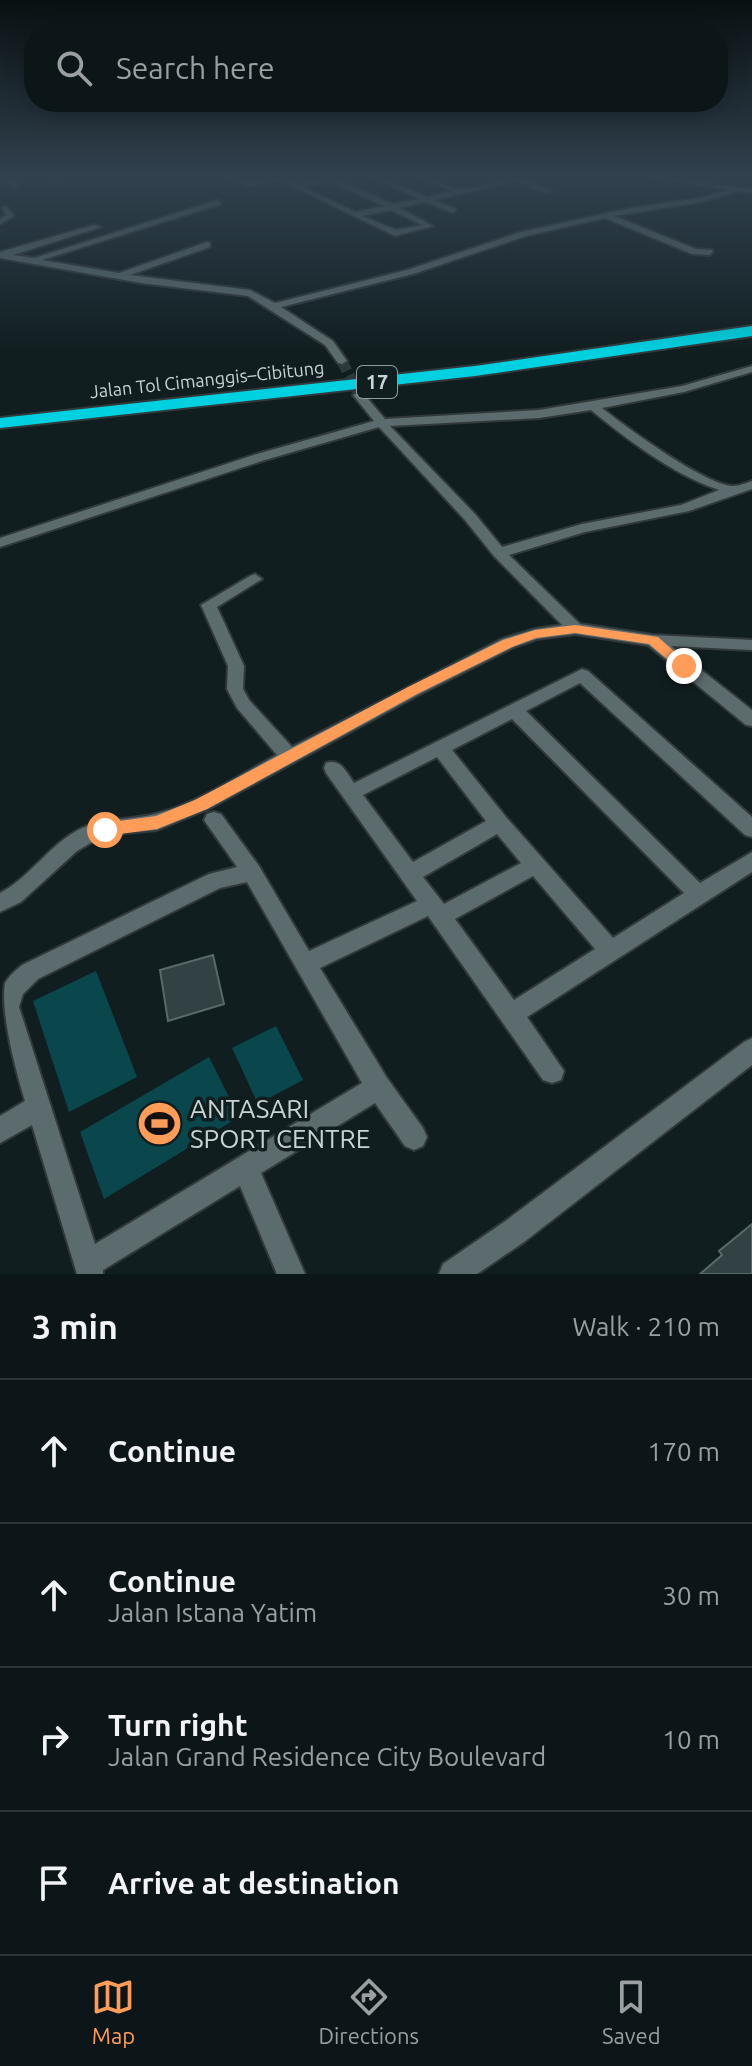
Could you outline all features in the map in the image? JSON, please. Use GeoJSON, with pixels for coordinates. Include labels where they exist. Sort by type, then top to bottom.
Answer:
{"type":"FeatureCollection","features":[{"type":"Feature","properties":{"kind":"highway","name":"Jalan Tol Cimanggis–Cibitung"},"geometry":{"type":"LineString","coordinates":[[0,407],[464,357],[752,317]]}},
{"type":"Feature","properties":{"kind":"highway","name":"Jalan Tol Cimanggis–Cibitung"},"geometry":{"type":"LineString","coordinates":[[0,423],[475,371],[752,331]]}},
{"type":"Feature","properties":{"kind":"street"},"geometry":{"type":"LineString","coordinates":[[0,255],[68,235]]}},
{"type":"Feature","properties":{"kind":"street"},"geometry":{"type":"LineString","coordinates":[[32,260],[111,235]]}},
{"type":"Feature","properties":{"kind":"street"},"geometry":{"type":"LineString","coordinates":[[274,306],[410,272],[520,235]]}},
{"type":"Feature","properties":{"kind":"street"},"geometry":{"type":"LineString","coordinates":[[655,235],[695,252],[709,252]]}},
{"type":"Feature","properties":{"kind":"street"},"geometry":{"type":"LineString","coordinates":[[121,276],[207,245]]}},
{"type":"Feature","properties":{"kind":"street"},"geometry":{"type":"LineString","coordinates":[[0,255],[121,276],[239,291],[274,306],[329,343],[342,361]]}},
{"type":"Feature","properties":{"kind":"street"},"geometry":{"type":"LineString","coordinates":[[0,543],[210,473],[381,423],[539,414],[684,389],[752,369]]}},
{"type":"Feature","properties":{"kind":"street"},"geometry":{"type":"LineString","coordinates":[[359,395],[499,553],[575,629]]}},
{"type":"Feature","properties":{"kind":"street"},"geometry":{"type":"LineString","coordinates":[[593,406],[638,440],[708,481],[731,490]]}},
{"type":"Feature","properties":{"kind":"street"},"geometry":{"type":"LineString","coordinates":[[499,553],[582,528],[684,508],[752,485]]}},
{"type":"Feature","properties":{"kind":"street"},"geometry":{"type":"LineString","coordinates":[[255,579],[209,605],[236,666],[235,689],[243,704],[289,756]]}},
{"type":"Feature","properties":{"kind":"street"},"geometry":{"type":"LineString","coordinates":[[0,903],[14,896],[70,845],[89,834],[125,825],[157,822],[243,784],[289,756],[508,643],[535,634],[575,629],[653,640],[752,645]]}},
{"type":"Feature","properties":{"kind":"street"},"geometry":{"type":"LineString","coordinates":[[653,640],[752,720]]}},
{"type":"Feature","properties":{"kind":"street"},"geometry":{"type":"LineString","coordinates":[[351,793],[582,675],[752,829]]}},
{"type":"Feature","properties":{"kind":"street"},"geometry":{"type":"LineString","coordinates":[[514,710],[699,895]]}},
{"type":"Feature","properties":{"kind":"street"},"geometry":{"type":"LineString","coordinates":[[441,749],[499,823],[610,950]]}},
{"type":"Feature","properties":{"kind":"street"},"geometry":{"type":"LineString","coordinates":[[333,768],[552,1071]]}},
{"type":"Feature","properties":{"kind":"street"},"geometry":{"type":"LineString","coordinates":[[214,820],[252,872],[378,1087],[414,1137]]}},
{"type":"Feature","properties":{"kind":"street"},"geometry":{"type":"LineString","coordinates":[[408,875],[499,823]]}},
{"type":"Feature","properties":{"kind":"street"},"geometry":{"type":"LineString","coordinates":[[512,1014],[752,861]]}},
{"type":"Feature","properties":{"kind":"street"},"geometry":{"type":"LineString","coordinates":[[305,964],[537,864]]}},
{"type":"Feature","properties":{"kind":"street"},"geometry":{"type":"LineString","coordinates":[[252,872],[216,880],[30,972],[10,997],[8,1007],[89,1269],[378,1087]]}},
{"type":"Feature","properties":{"kind":"street"},"geometry":{"type":"LineString","coordinates":[[453,1274],[514,1232],[752,1050]]}},
{"type":"Feature","properties":{"kind":"street"},"geometry":{"type":"LineString","coordinates":[[0,1130],[39,1107]]}},
{"type":"Feature","properties":{"kind":"street"},"geometry":{"type":"LineString","coordinates":[[246,1168],[291,1274]]}},
{"type":"Feature","properties":{"kind":"shaded area"},"geometry":{"type":"Polygon","coordinates":[[[96,971],[137,1077],[69,1112],[33,1001],[96,971]]]}},
{"type":"Feature","properties":{"kind":"shaded area"},"geometry":{"type":"Polygon","coordinates":[[[276,1026],[303,1080],[258,1104],[232,1048],[276,1026]]]}},
{"type":"Feature","properties":{"kind":"shaded area","name":"ANTASARI SPORT CENTRE"},"geometry":{"type":"Polygon","coordinates":[[[209,1057],[239,1117],[104,1199],[80,1132],[209,1057]]]}},
{"type":"Feature","properties":{"kind":"building"},"geometry":{"type":"Polygon","coordinates":[[[213,955],[224,1004],[168,1021],[160,970],[213,955]]]}},
{"type":"Feature","properties":{"kind":"building"},"geometry":{"type":"Polygon","coordinates":[[[752,1224],[752,1274],[700,1274],[722,1255],[719,1251],[752,1224]]]}},
{"type":"Feature","properties":{"kind":"tunnel"},"geometry":{"type":"LineString","coordinates":[[342,361],[359,395]]}},
{"type":"Feature","properties":{"kind":"place","name":"ANTASARI SPORT CENTRE"},"geometry":{"type":"Point","coordinates":[159,1124]}},
{"type":"Feature","properties":{"kind":"route"},"geometry":{"type":"LineString","coordinates":[[105,830],[157,822],[201,804],[412,691],[508,643],[535,634],[575,629],[653,640],[684,666]]}}]}
